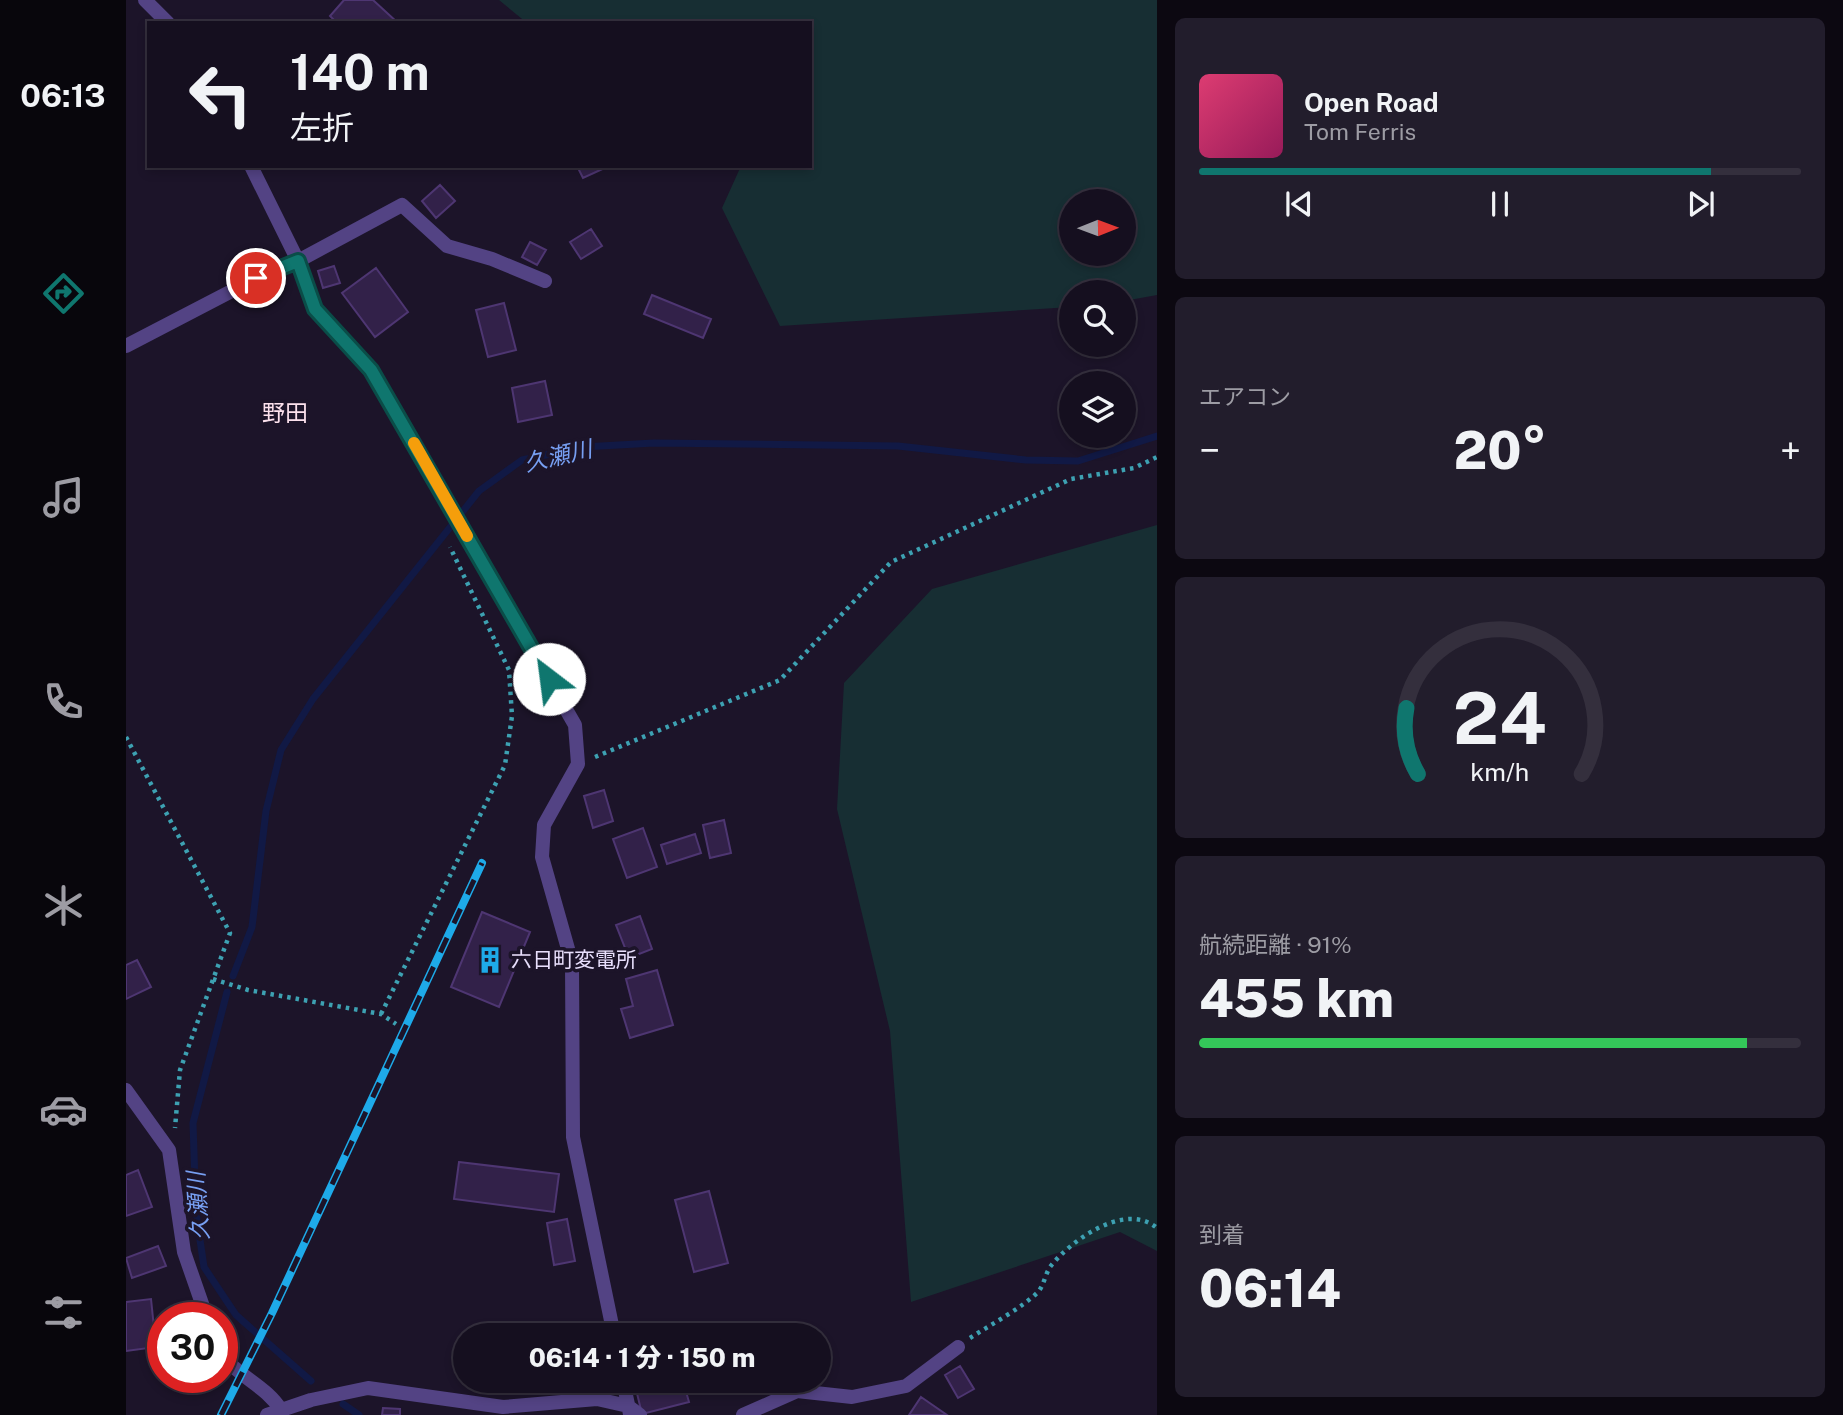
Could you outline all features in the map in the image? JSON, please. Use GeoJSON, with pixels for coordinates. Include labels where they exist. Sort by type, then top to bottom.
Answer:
{"type":"FeatureCollection","features":[{"type":"Feature","properties":{"kind":"street"},"geometry":{"type":"LineString","coordinates":[[145,0],[166,21]]}},
{"type":"Feature","properties":{"kind":"street"},"geometry":{"type":"LineString","coordinates":[[252,168],[298,261],[315,309],[371,370],[575,725],[578,764],[544,825],[542,857],[572,963],[573,1137],[612,1323]]}},
{"type":"Feature","properties":{"kind":"street"},"geometry":{"type":"LineString","coordinates":[[126,346],[278,267],[298,261],[402,205],[447,246],[492,259],[545,281]]}},
{"type":"Feature","properties":{"kind":"street"},"geometry":{"type":"LineString","coordinates":[[127,1093],[169,1150],[184,1252],[201,1302]]}},
{"type":"Feature","properties":{"kind":"street"},"geometry":{"type":"LineString","coordinates":[[743,1415],[797,1391],[852,1397],[906,1386],[958,1347]]}},
{"type":"Feature","properties":{"kind":"street"},"geometry":{"type":"LineString","coordinates":[[238,1371],[271,1393],[274,1413],[312,1399],[368,1388],[503,1407],[597,1399],[640,1415]]}},
{"type":"Feature","properties":{"kind":"path"},"geometry":{"type":"LineString","coordinates":[[578,764],[780,680],[891,562],[1071,479],[1134,468],[1157,457]]}},
{"type":"Feature","properties":{"kind":"path"},"geometry":{"type":"LineString","coordinates":[[381,1014],[505,765],[512,716],[509,670],[450,553],[449,541]]}},
{"type":"Feature","properties":{"kind":"path"},"geometry":{"type":"LineString","coordinates":[[126,737],[230,933],[180,1070],[174,1135],[169,1150]]}},
{"type":"Feature","properties":{"kind":"path"},"geometry":{"type":"LineString","coordinates":[[213,979],[248,990],[381,1014],[397,1024]]}},
{"type":"Feature","properties":{"kind":"path"},"geometry":{"type":"LineString","coordinates":[[958,1347],[1038,1291],[1050,1268],[1080,1237],[1118,1219],[1150,1222],[1157,1228]]}},
{"type":"Feature","properties":{"kind":"green space"},"geometry":{"type":"Polygon","coordinates":[[[499,0],[1157,0],[1157,295],[1136,299],[1136,280],[1059,280],[1059,308],[780,326],[722,208],[740,168],[812,168],[812,21],[525,21],[499,0]]]}},
{"type":"Feature","properties":{"kind":"green space"},"geometry":{"type":"Polygon","coordinates":[[[1157,525],[1157,1251],[1120,1232],[911,1302],[890,1031],[837,809],[844,683],[932,589],[1157,525]]]}},
{"type":"Feature","properties":{"kind":"building"},"geometry":{"type":"Polygon","coordinates":[[[344,0],[373,0],[396,21],[335,21],[330,16],[344,0]]]}},
{"type":"Feature","properties":{"kind":"building"},"geometry":{"type":"Polygon","coordinates":[[[578,168],[605,168],[583,178],[578,168]]]}},
{"type":"Feature","properties":{"kind":"building"},"geometry":{"type":"Polygon","coordinates":[[[440,185],[455,201],[436,218],[422,201],[440,185]]]}},
{"type":"Feature","properties":{"kind":"building"},"geometry":{"type":"Polygon","coordinates":[[[591,229],[602,246],[581,259],[570,242],[591,229]]]}},
{"type":"Feature","properties":{"kind":"building"},"geometry":{"type":"Polygon","coordinates":[[[530,242],[546,250],[537,265],[522,257],[530,242]]]}},
{"type":"Feature","properties":{"kind":"building"},"geometry":{"type":"Polygon","coordinates":[[[334,266],[340,283],[323,288],[318,271],[334,266]]]}},
{"type":"Feature","properties":{"kind":"building"},"geometry":{"type":"Polygon","coordinates":[[[376,268],[408,312],[375,337],[342,293],[376,268]]]}},
{"type":"Feature","properties":{"kind":"building"},"geometry":{"type":"Polygon","coordinates":[[[652,295],[711,319],[703,338],[644,314],[652,295]]]}},
{"type":"Feature","properties":{"kind":"building"},"geometry":{"type":"Polygon","coordinates":[[[504,303],[516,350],[488,357],[476,310],[504,303]]]}},
{"type":"Feature","properties":{"kind":"building"},"geometry":{"type":"Polygon","coordinates":[[[545,381],[552,415],[518,422],[512,388],[545,381]]]}},
{"type":"Feature","properties":{"kind":"building"},"geometry":{"type":"Polygon","coordinates":[[[604,790],[613,821],[593,828],[584,796],[604,790]]]}},
{"type":"Feature","properties":{"kind":"building"},"geometry":{"type":"Polygon","coordinates":[[[724,820],[731,853],[710,858],[703,825],[724,820]]]}},
{"type":"Feature","properties":{"kind":"building"},"geometry":{"type":"Polygon","coordinates":[[[643,828],[657,867],[627,878],[613,839],[643,828]]]}},
{"type":"Feature","properties":{"kind":"building"},"geometry":{"type":"Polygon","coordinates":[[[695,834],[701,853],[667,864],[661,845],[695,834]]]}},
{"type":"Feature","properties":{"kind":"building","name":"六日町変電所"},"geometry":{"type":"Polygon","coordinates":[[[482,912],[530,932],[499,1007],[451,987],[482,912]]]}},
{"type":"Feature","properties":{"kind":"building"},"geometry":{"type":"Polygon","coordinates":[[[640,916],[652,949],[629,958],[616,925],[640,916]]]}},
{"type":"Feature","properties":{"kind":"building"},"geometry":{"type":"Polygon","coordinates":[[[137,960],[151,987],[126,999],[126,965],[137,960]]]}},
{"type":"Feature","properties":{"kind":"building"},"geometry":{"type":"Polygon","coordinates":[[[657,970],[673,1025],[630,1038],[621,1009],[633,1006],[626,979],[657,970]]]}},
{"type":"Feature","properties":{"kind":"building"},"geometry":{"type":"Polygon","coordinates":[[[459,1162],[559,1174],[554,1212],[454,1199],[459,1162]]]}},
{"type":"Feature","properties":{"kind":"building"},"geometry":{"type":"Polygon","coordinates":[[[138,1170],[152,1207],[126,1216],[126,1175],[138,1170]]]}},
{"type":"Feature","properties":{"kind":"building"},"geometry":{"type":"Polygon","coordinates":[[[709,1191],[728,1263],[694,1272],[675,1200],[709,1191]]]}},
{"type":"Feature","properties":{"kind":"building"},"geometry":{"type":"Polygon","coordinates":[[[567,1219],[575,1261],[554,1265],[547,1223],[567,1219]]]}},
{"type":"Feature","properties":{"kind":"building"},"geometry":{"type":"Polygon","coordinates":[[[158,1246],[166,1266],[132,1278],[126,1258],[158,1246]]]}},
{"type":"Feature","properties":{"kind":"building"},"geometry":{"type":"Polygon","coordinates":[[[151,1299],[151,1302],[147,1302],[147,1348],[126,1351],[126,1302],[151,1299]]]}},
{"type":"Feature","properties":{"kind":"building"},"geometry":{"type":"Polygon","coordinates":[[[960,1366],[974,1389],[958,1398],[945,1375],[960,1366]]]}},
{"type":"Feature","properties":{"kind":"building"},"geometry":{"type":"Polygon","coordinates":[[[637,1393],[686,1393],[689,1402],[642,1414],[637,1393]]]}},
{"type":"Feature","properties":{"kind":"building"},"geometry":{"type":"Polygon","coordinates":[[[921,1397],[947,1415],[909,1415],[921,1397]]]}},
{"type":"Feature","properties":{"kind":"building"},"geometry":{"type":"Polygon","coordinates":[[[383,1408],[400,1409],[400,1415],[382,1415],[383,1408]]]}},
{"type":"Feature","properties":{"kind":"waterway","name":"久瀬川"},"geometry":{"type":"LineString","coordinates":[[233,976],[252,927],[266,811],[281,750],[313,699],[479,491],[522,460],[583,447],[654,443],[898,446],[1026,460],[1078,461],[1157,436]]}},
{"type":"Feature","properties":{"kind":"waterway","name":"久瀬川"},"geometry":{"type":"LineString","coordinates":[[227,992],[193,1123],[196,1213],[204,1267],[236,1315],[311,1381]]}},
{"type":"Feature","properties":{"kind":"waterway","name":"久瀬川"},"geometry":{"type":"LineString","coordinates":[[343,1404],[359,1415]]}},
{"type":"Feature","properties":{"kind":"railway"},"geometry":{"type":"LineString","coordinates":[[221,1415],[272,1313],[482,863]]}},
{"type":"Feature","properties":{"kind":"slow traffic"},"geometry":{"type":"LineString","coordinates":[[414,443],[467,536]]}},
{"type":"Feature","properties":{"kind":"place","name":"六日町変電所"},"geometry":{"type":"Point","coordinates":[490,960]}},
{"type":"Feature","properties":{"kind":"district","name":"野田"},"geometry":{"type":"Point","coordinates":[285,413]}},
{"type":"Feature","properties":{"kind":"route"},"geometry":{"type":"LineString","coordinates":[[256,278],[298,261],[315,309],[371,370],[549,679]]}}]}
